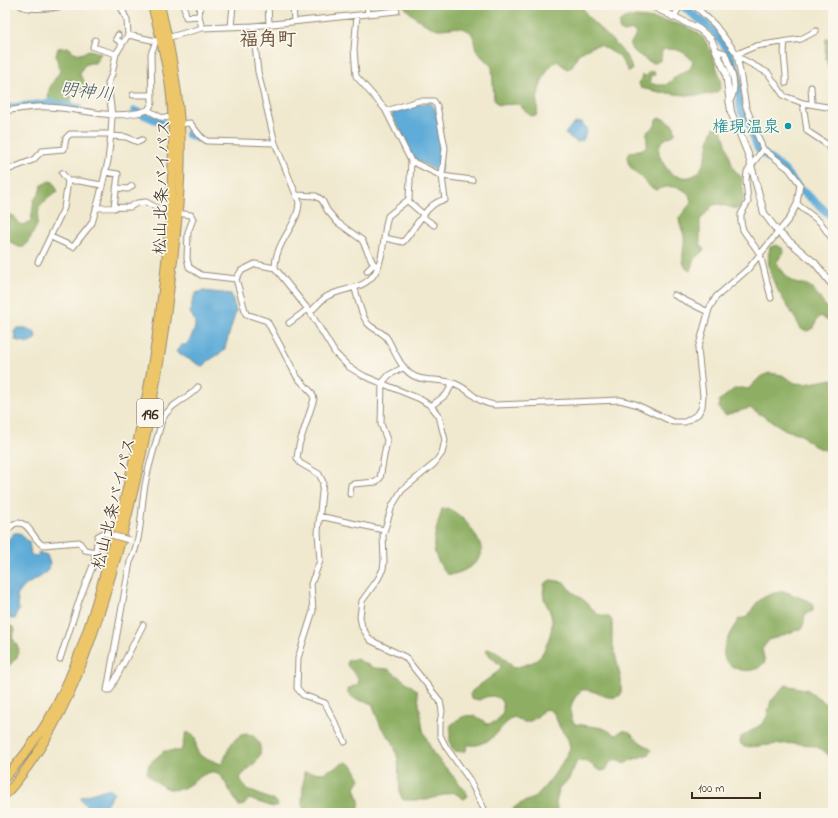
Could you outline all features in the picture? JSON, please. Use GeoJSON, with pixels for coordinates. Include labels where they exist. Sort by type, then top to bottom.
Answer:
{"type":"FeatureCollection","features":[{"type":"Feature","properties":{"kind":"highway","name":"松山北条バイパス"},"geometry":{"type":"LineString","coordinates":[[5,795],[32,761],[50,733],[76,678],[111,574],[160,357],[174,211],[180,124],[174,72],[162,40],[152,5]]}},
{"type":"Feature","properties":{"kind":"highway","name":"松山北条バイパス"},"geometry":{"type":"LineString","coordinates":[[160,5],[162,40],[168,73],[172,118],[174,148],[174,211]]}},
{"type":"Feature","properties":{"kind":"highway","name":"松山北条バイパス"},"geometry":{"type":"LineString","coordinates":[[5,778],[24,755],[43,728],[70,676],[101,585],[134,475]]}},
{"type":"Feature","properties":{"kind":"street"},"geometry":{"type":"LineString","coordinates":[[20,5],[25,8],[36,6],[53,7],[68,5]]}},
{"type":"Feature","properties":{"kind":"street"},"geometry":{"type":"LineString","coordinates":[[51,237],[73,246],[89,227],[96,208],[105,172],[111,135],[112,116],[107,87],[112,74],[116,54],[128,35],[127,20],[120,5]]}},
{"type":"Feature","properties":{"kind":"street"},"geometry":{"type":"LineString","coordinates":[[184,5],[186,17],[200,16]]}},
{"type":"Feature","properties":{"kind":"street"},"geometry":{"type":"LineString","coordinates":[[200,5],[202,28]]}},
{"type":"Feature","properties":{"kind":"street"},"geometry":{"type":"LineString","coordinates":[[231,27],[233,5]]}},
{"type":"Feature","properties":{"kind":"street"},"geometry":{"type":"LineString","coordinates":[[268,5],[270,24]]}},
{"type":"Feature","properties":{"kind":"street"},"geometry":{"type":"LineString","coordinates":[[293,5],[294,21]]}},
{"type":"Feature","properties":{"kind":"street"},"geometry":{"type":"LineString","coordinates":[[368,5],[368,14]]}},
{"type":"Feature","properties":{"kind":"street"},"geometry":{"type":"LineString","coordinates":[[650,5],[706,34],[716,50],[726,73],[729,102],[735,125],[751,164],[764,213],[778,232],[815,263],[833,286]]}},
{"type":"Feature","properties":{"kind":"street"},"geometry":{"type":"LineString","coordinates":[[694,5],[714,25],[737,55],[768,73],[784,96],[803,103],[812,103],[833,108]]}},
{"type":"Feature","properties":{"kind":"street"},"geometry":{"type":"LineString","coordinates":[[673,18],[680,6]]}},
{"type":"Feature","properties":{"kind":"street"},"geometry":{"type":"LineString","coordinates":[[128,35],[162,40],[202,28],[253,26],[397,11]]}},
{"type":"Feature","properties":{"kind":"street"},"geometry":{"type":"LineString","coordinates":[[357,16],[354,49],[356,76],[386,111],[410,161],[408,201],[434,225]]}},
{"type":"Feature","properties":{"kind":"street"},"geometry":{"type":"LineString","coordinates":[[253,26],[258,72],[275,143],[297,194],[299,210],[278,248],[275,268]]}},
{"type":"Feature","properties":{"kind":"street"},"geometry":{"type":"LineString","coordinates":[[737,55],[756,46],[801,39],[816,31]]}},
{"type":"Feature","properties":{"kind":"street"},"geometry":{"type":"LineString","coordinates":[[118,35],[116,39],[122,44]]}},
{"type":"Feature","properties":{"kind":"street"},"geometry":{"type":"LineString","coordinates":[[95,40],[93,47],[116,54]]}},
{"type":"Feature","properties":{"kind":"street"},"geometry":{"type":"LineString","coordinates":[[144,112],[152,103],[151,54],[162,40]]}},
{"type":"Feature","properties":{"kind":"street"},"geometry":{"type":"LineString","coordinates":[[785,42],[783,54],[786,68],[786,83]]}},
{"type":"Feature","properties":{"kind":"street"},"geometry":{"type":"LineString","coordinates":[[355,288],[365,320],[370,326],[384,335],[404,367],[409,373],[417,378],[452,383],[459,386],[478,400],[495,405],[620,400],[635,404],[673,422],[685,422],[698,414],[703,402],[698,348],[708,312],[716,297],[741,277],[789,220],[797,204],[800,184],[789,169],[761,151],[737,78],[725,53],[716,50]]}},
{"type":"Feature","properties":{"kind":"street"},"geometry":{"type":"LineString","coordinates":[[729,102],[732,99],[737,78],[737,55]]}},
{"type":"Feature","properties":{"kind":"street"},"geometry":{"type":"LineString","coordinates":[[811,87],[812,103]]}},
{"type":"Feature","properties":{"kind":"street"},"geometry":{"type":"LineString","coordinates":[[133,95],[152,95]]}},
{"type":"Feature","properties":{"kind":"street"},"geometry":{"type":"LineString","coordinates":[[385,238],[403,242],[415,225],[435,202],[444,200],[442,176],[445,148],[436,103],[430,100],[418,101],[386,111]]}},
{"type":"Feature","properties":{"kind":"street"},"geometry":{"type":"LineString","coordinates":[[803,103],[806,114],[807,131],[825,143],[833,152]]}},
{"type":"Feature","properties":{"kind":"street"},"geometry":{"type":"LineString","coordinates":[[5,111],[49,107],[112,116],[126,116],[144,112],[160,117],[172,118]]}},
{"type":"Feature","properties":{"kind":"street"},"geometry":{"type":"LineString","coordinates":[[180,124],[190,123],[201,137],[207,141],[275,143]]}},
{"type":"Feature","properties":{"kind":"street"},"geometry":{"type":"LineString","coordinates":[[5,171],[33,160],[42,151],[64,149],[66,138],[70,134],[111,135],[126,137],[138,142],[142,140]]}},
{"type":"Feature","properties":{"kind":"street"},"geometry":{"type":"LineString","coordinates":[[761,151],[751,164],[746,180],[748,202],[741,214],[741,222],[743,230],[760,254],[771,298]]}},
{"type":"Feature","properties":{"kind":"street"},"geometry":{"type":"LineString","coordinates":[[410,161],[442,176],[472,180]]}},
{"type":"Feature","properties":{"kind":"street"},"geometry":{"type":"LineString","coordinates":[[105,172],[118,174],[114,208]]}},
{"type":"Feature","properties":{"kind":"street"},"geometry":{"type":"LineString","coordinates":[[38,262],[64,208],[68,182],[62,173]]}},
{"type":"Feature","properties":{"kind":"street"},"geometry":{"type":"LineString","coordinates":[[68,182],[79,181],[102,185]]}},
{"type":"Feature","properties":{"kind":"street"},"geometry":{"type":"LineString","coordinates":[[116,188],[128,189],[132,186]]}},
{"type":"Feature","properties":{"kind":"street"},"geometry":{"type":"LineString","coordinates":[[297,194],[316,196],[322,200],[327,210],[337,222],[362,240],[376,265]]}},
{"type":"Feature","properties":{"kind":"street"},"geometry":{"type":"LineString","coordinates":[[289,323],[325,297],[355,288],[369,280],[376,265],[385,238],[388,216],[408,201]]}},
{"type":"Feature","properties":{"kind":"street"},"geometry":{"type":"LineString","coordinates":[[96,208],[130,208],[137,203],[146,202],[163,211],[187,213],[193,219],[188,232],[187,258],[189,267],[201,274],[236,279]]}},
{"type":"Feature","properties":{"kind":"street"},"geometry":{"type":"LineString","coordinates":[[797,204],[820,222],[833,240]]}},
{"type":"Feature","properties":{"kind":"street"},"geometry":{"type":"LineString","coordinates":[[236,279],[242,271],[255,264],[275,268],[309,310],[322,334],[342,361],[355,372],[420,399],[431,406],[439,416],[445,440],[442,453],[434,464],[402,490],[392,506],[384,530],[383,569],[362,601],[360,617],[362,628],[370,640],[377,645],[398,653],[410,661],[440,701],[442,711],[440,735],[446,747],[472,784],[486,813]]}},
{"type":"Feature","properties":{"kind":"street"},"geometry":{"type":"LineString","coordinates":[[367,271],[376,265]]}},
{"type":"Feature","properties":{"kind":"street"},"geometry":{"type":"LineString","coordinates":[[236,279],[246,314],[267,321],[297,377],[312,393],[314,399],[299,445],[298,458],[300,463],[319,474],[324,482],[318,532],[320,561],[312,584],[313,611],[298,658],[297,688],[299,693],[319,699],[325,703],[346,742]]}},
{"type":"Feature","properties":{"kind":"street"},"geometry":{"type":"LineString","coordinates":[[674,295],[708,312]]}},
{"type":"Feature","properties":{"kind":"street"},"geometry":{"type":"LineString","coordinates":[[350,494],[351,485],[376,482],[380,478],[383,455],[387,440],[381,424],[382,383],[389,375],[404,367]]}},
{"type":"Feature","properties":{"kind":"street"},"geometry":{"type":"LineString","coordinates":[[431,406],[447,394],[452,383]]}},
{"type":"Feature","properties":{"kind":"street"},"geometry":{"type":"LineString","coordinates":[[143,625],[110,690],[107,690],[130,562],[140,530],[140,513],[146,478],[162,420],[167,411],[198,387]]}},
{"type":"Feature","properties":{"kind":"street"},"geometry":{"type":"LineString","coordinates":[[134,475],[146,478]]}},
{"type":"Feature","properties":{"kind":"street"},"geometry":{"type":"LineString","coordinates":[[319,516],[384,530]]}},
{"type":"Feature","properties":{"kind":"street"},"geometry":{"type":"LineString","coordinates":[[5,533],[12,525],[21,523],[29,528],[38,543],[43,545],[79,542],[85,550],[96,552]]}},
{"type":"Feature","properties":{"kind":"street"},"geometry":{"type":"LineString","coordinates":[[60,659],[96,552],[98,536],[104,533],[137,542]]}},
{"type":"Feature","properties":{"kind":"green space"},"geometry":{"type":"Polygon","coordinates":[[[403,5],[583,5],[590,18],[623,52],[629,61],[632,70],[629,72],[619,56],[600,45],[594,46],[578,54],[572,67],[567,69],[557,61],[549,68],[543,79],[537,102],[537,115],[531,116],[518,104],[498,105],[494,99],[492,67],[478,52],[473,35],[470,32],[461,28],[440,29],[430,27],[410,13],[403,5]]]}},
{"type":"Feature","properties":{"kind":"green space"},"geometry":{"type":"Polygon","coordinates":[[[634,17],[671,22],[681,25],[697,33],[703,38],[713,57],[721,85],[719,90],[705,95],[682,95],[641,88],[639,84],[642,75],[645,76],[649,72],[654,71],[655,75],[650,76],[650,83],[666,85],[678,75],[690,69],[693,62],[687,55],[671,49],[662,50],[661,60],[655,63],[648,61],[632,50],[630,45],[636,34],[633,30],[624,32],[619,29],[620,22],[626,18],[634,17]]]}},
{"type":"Feature","properties":{"kind":"green space"},"geometry":{"type":"Polygon","coordinates":[[[833,37],[833,72],[828,65],[825,52],[826,39],[833,37]]]}},
{"type":"Feature","properties":{"kind":"green space"},"geometry":{"type":"Polygon","coordinates":[[[68,47],[74,52],[81,54],[89,50],[101,53],[95,63],[87,64],[82,69],[80,75],[88,86],[86,90],[72,90],[71,105],[50,101],[48,93],[60,71],[56,56],[58,48],[68,47]]]}},
{"type":"Feature","properties":{"kind":"green space"},"geometry":{"type":"Polygon","coordinates":[[[659,118],[665,119],[674,126],[675,134],[663,141],[659,150],[661,159],[671,174],[684,177],[693,176],[699,171],[703,164],[714,127],[720,128],[723,133],[733,168],[741,177],[744,195],[742,205],[737,209],[719,204],[713,205],[700,220],[700,243],[704,250],[694,259],[690,271],[686,268],[683,260],[684,236],[679,218],[691,203],[690,198],[687,193],[678,188],[667,187],[657,190],[653,188],[633,170],[629,165],[627,156],[631,152],[643,149],[647,145],[647,132],[655,126],[656,120],[659,118]]]}},
{"type":"Feature","properties":{"kind":"green space"},"geometry":{"type":"Polygon","coordinates":[[[49,181],[53,182],[57,192],[47,199],[39,208],[37,225],[24,247],[19,247],[5,239],[5,214],[14,216],[17,222],[23,225],[31,221],[34,200],[39,194],[41,186],[49,181]]]}},
{"type":"Feature","properties":{"kind":"green space"},"geometry":{"type":"Polygon","coordinates":[[[776,245],[782,248],[784,252],[776,263],[789,279],[797,284],[804,284],[813,289],[827,308],[833,312],[833,325],[821,316],[817,319],[814,327],[808,331],[801,329],[778,290],[770,270],[770,247],[776,245]]]}},
{"type":"Feature","properties":{"kind":"green space"},"geometry":{"type":"Polygon","coordinates":[[[769,373],[782,375],[795,383],[805,384],[833,379],[833,453],[814,446],[800,434],[786,430],[750,408],[725,415],[719,409],[719,400],[734,389],[748,389],[760,377],[769,373]]]}},
{"type":"Feature","properties":{"kind":"green space"},"geometry":{"type":"Polygon","coordinates":[[[447,508],[459,515],[464,520],[476,536],[482,548],[480,558],[473,565],[455,574],[447,574],[440,565],[434,550],[435,535],[442,509],[447,508]]]}},
{"type":"Feature","properties":{"kind":"green space"},"geometry":{"type":"Polygon","coordinates":[[[551,580],[564,582],[569,589],[586,602],[597,614],[609,617],[612,621],[612,641],[621,679],[621,695],[616,697],[606,696],[587,690],[582,690],[578,693],[571,706],[572,720],[575,724],[603,728],[616,735],[623,731],[629,732],[651,750],[649,754],[623,763],[616,759],[610,762],[606,770],[601,771],[585,761],[577,761],[569,779],[559,789],[556,803],[558,813],[510,813],[515,807],[533,798],[543,789],[559,767],[570,748],[568,739],[560,728],[554,713],[548,709],[543,710],[534,719],[526,722],[514,717],[510,719],[490,740],[477,745],[467,745],[466,751],[462,752],[454,751],[451,745],[451,725],[465,716],[478,717],[487,724],[495,722],[500,717],[503,711],[503,705],[496,697],[488,696],[479,700],[471,698],[470,695],[472,691],[500,670],[501,666],[487,653],[486,649],[498,653],[514,668],[530,663],[541,656],[550,636],[552,625],[550,611],[543,595],[545,583],[551,580]]]}},
{"type":"Feature","properties":{"kind":"green space"},"geometry":{"type":"Polygon","coordinates":[[[784,591],[813,603],[813,611],[805,614],[803,628],[769,640],[762,649],[765,662],[758,668],[754,670],[743,670],[733,667],[726,660],[724,651],[728,636],[739,619],[748,617],[755,605],[762,598],[784,591]]]}},
{"type":"Feature","properties":{"kind":"green space"},"geometry":{"type":"Polygon","coordinates":[[[5,624],[13,627],[15,630],[12,637],[19,649],[17,657],[5,670],[5,624]]]}},
{"type":"Feature","properties":{"kind":"green space"},"geometry":{"type":"Polygon","coordinates":[[[356,659],[374,668],[388,669],[417,690],[423,730],[433,753],[465,790],[468,796],[464,799],[453,792],[427,800],[403,800],[400,794],[398,759],[393,742],[381,727],[372,704],[355,699],[348,693],[348,689],[358,684],[359,679],[347,665],[348,660],[356,659]]]}},
{"type":"Feature","properties":{"kind":"green space"},"geometry":{"type":"Polygon","coordinates":[[[786,685],[808,690],[833,709],[833,767],[829,756],[822,750],[812,746],[789,744],[744,747],[740,743],[741,737],[762,724],[767,717],[771,701],[786,685]]]}},
{"type":"Feature","properties":{"kind":"green space"},"geometry":{"type":"Polygon","coordinates":[[[186,733],[189,733],[195,737],[197,751],[201,756],[221,764],[231,744],[236,738],[244,734],[252,735],[260,745],[259,758],[240,778],[246,789],[277,802],[278,806],[273,807],[249,799],[244,805],[239,806],[220,774],[213,772],[199,777],[186,787],[179,789],[170,789],[161,785],[152,778],[147,773],[149,764],[164,751],[181,751],[186,733]]]}},
{"type":"Feature","properties":{"kind":"green space"},"geometry":{"type":"Polygon","coordinates":[[[346,762],[353,766],[360,779],[355,787],[359,803],[356,813],[305,813],[302,804],[304,772],[323,773],[346,762]]]}},
{"type":"Feature","properties":{"kind":"water"},"geometry":{"type":"Polygon","coordinates":[[[431,103],[435,108],[439,125],[441,171],[439,172],[412,158],[400,129],[392,117],[393,112],[421,104],[431,103]]]}},
{"type":"Feature","properties":{"kind":"water"},"geometry":{"type":"Polygon","coordinates":[[[576,123],[582,123],[587,130],[583,140],[577,142],[565,134],[571,126],[576,123]]]}},
{"type":"Feature","properties":{"kind":"water"},"geometry":{"type":"Polygon","coordinates":[[[203,291],[231,294],[236,311],[224,351],[208,361],[203,367],[176,352],[181,345],[186,345],[193,333],[195,321],[190,313],[193,298],[196,293],[203,291]]]}},
{"type":"Feature","properties":{"kind":"water"},"geometry":{"type":"Polygon","coordinates":[[[17,328],[26,328],[35,332],[36,338],[30,343],[15,340],[16,337],[14,332],[17,328]]]}},
{"type":"Feature","properties":{"kind":"water"},"geometry":{"type":"Polygon","coordinates":[[[14,533],[19,533],[29,542],[31,555],[39,555],[38,552],[47,555],[50,564],[43,575],[25,586],[17,596],[19,611],[16,613],[16,618],[13,619],[5,617],[5,543],[14,533]]]}},
{"type":"Feature","properties":{"kind":"water"},"geometry":{"type":"Polygon","coordinates":[[[110,788],[114,793],[101,813],[92,813],[81,800],[81,797],[110,788]]]}},
{"type":"Feature","properties":{"kind":"waterway"},"geometry":{"type":"LineString","coordinates":[[681,5],[712,29],[727,48],[737,73],[741,111],[747,118],[758,149],[784,170],[797,186]]}},
{"type":"Feature","properties":{"kind":"waterway","name":"明神川"},"geometry":{"type":"LineString","coordinates":[[5,108],[51,103],[78,108]]}},
{"type":"Feature","properties":{"kind":"waterway","name":"明神川"},"geometry":{"type":"LineString","coordinates":[[135,111],[163,123]]}},
{"type":"Feature","properties":{"kind":"waterway","name":"明神川"},"geometry":{"type":"LineString","coordinates":[[188,134],[197,138]]}},
{"type":"Feature","properties":{"kind":"waterway"},"geometry":{"type":"LineString","coordinates":[[802,191],[833,218]]}},
{"type":"Feature","properties":{"kind":"place","name":"権現温泉"},"geometry":{"type":"Point","coordinates":[788,126]}},
{"type":"Feature","properties":{"kind":"district","name":"福角町"},"geometry":{"type":"Point","coordinates":[268,38]}}]}
